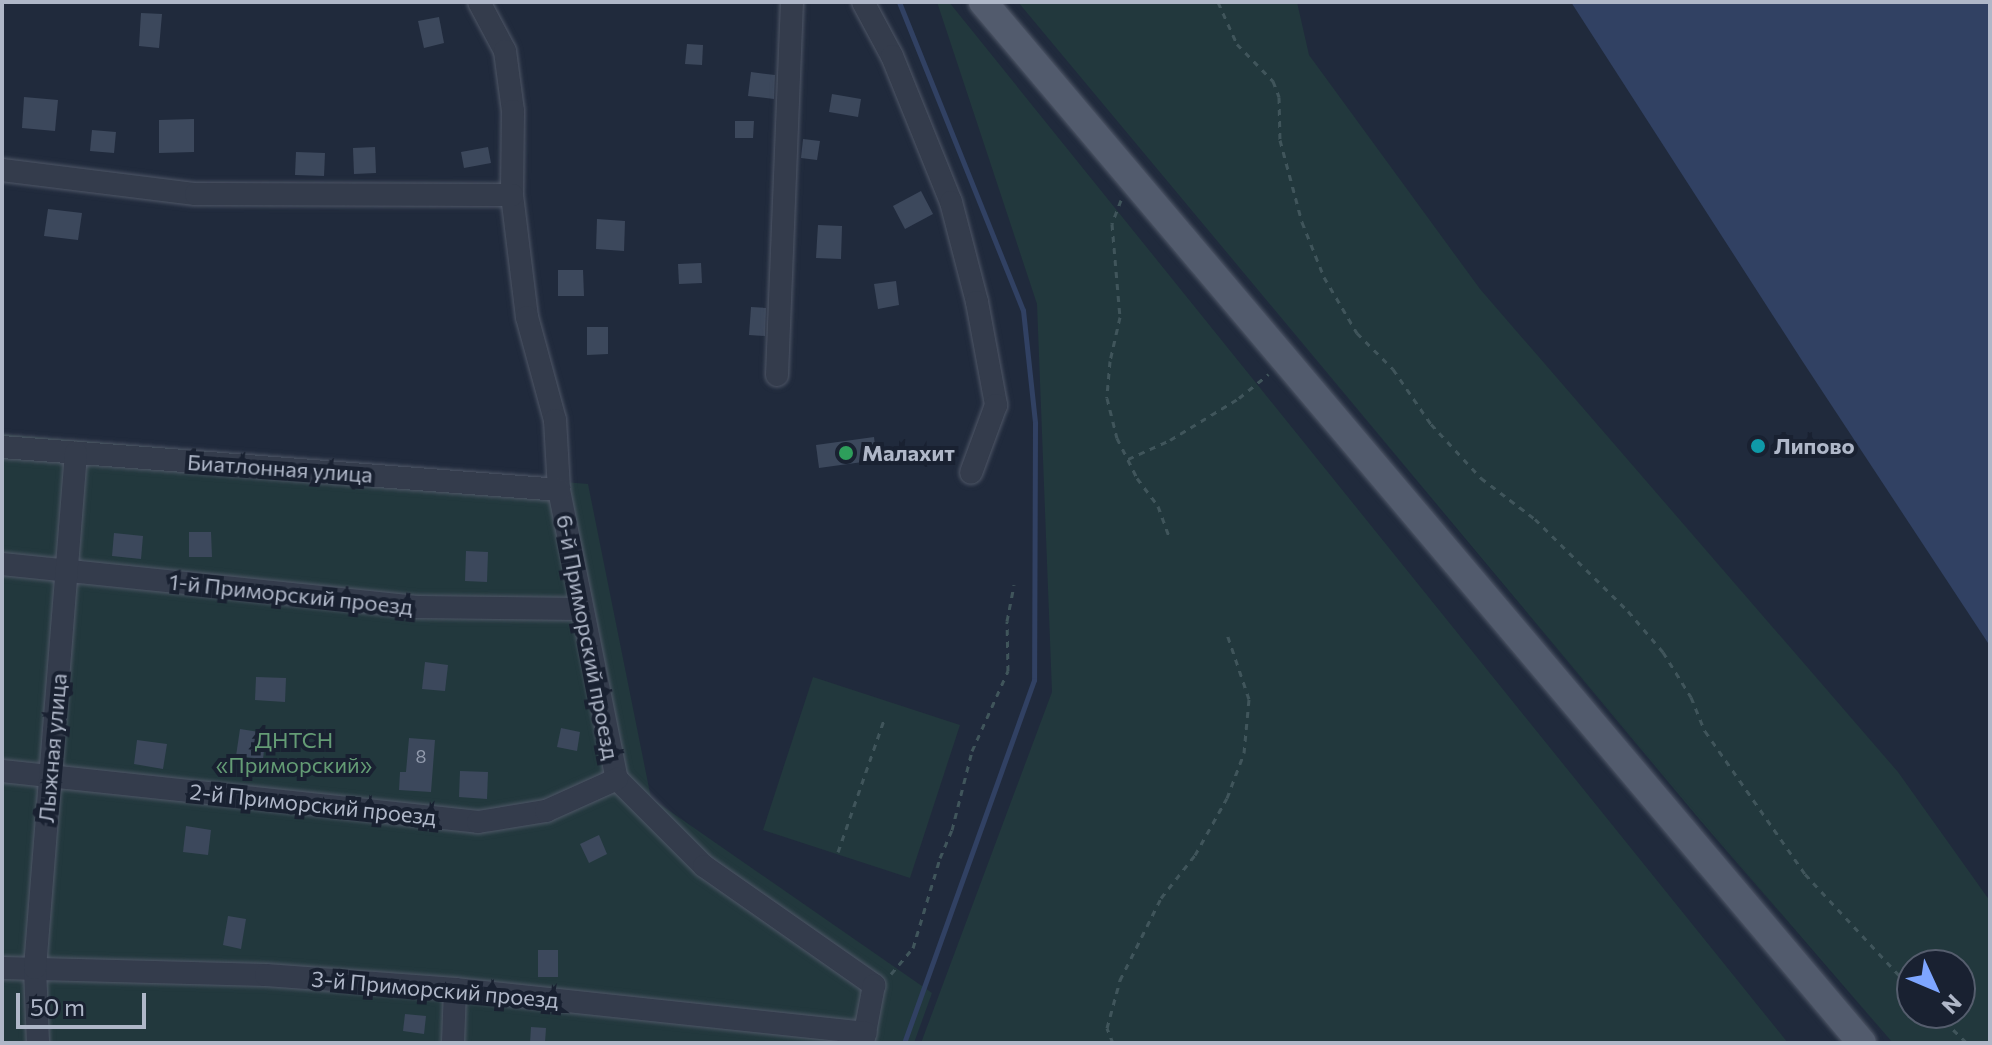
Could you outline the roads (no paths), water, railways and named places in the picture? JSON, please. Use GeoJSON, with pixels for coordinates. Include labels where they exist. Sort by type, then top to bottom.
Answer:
{"type":"FeatureCollection","features":[{"type":"Feature","properties":{"kind":"main road"},"geometry":{"type":"LineString","coordinates":[[983,2],[1862,1043]]}},
{"type":"Feature","properties":{"kind":"street","name":"6-й Приморский проезд"},"geometry":{"type":"LineString","coordinates":[[479,2],[505,51],[513,111],[512,195],[527,317],[555,420],[559,490],[617,779],[704,866],[874,985],[864,1038]]}},
{"type":"Feature","properties":{"kind":"street"},"geometry":{"type":"LineString","coordinates":[[777,375],[792,2]]}},
{"type":"Feature","properties":{"kind":"street"},"geometry":{"type":"LineString","coordinates":[[863,2],[892,56],[951,202],[977,302],[996,405],[971,473]]}},
{"type":"Feature","properties":{"kind":"street"},"geometry":{"type":"LineString","coordinates":[[2,170],[196,194],[512,195]]}},
{"type":"Feature","properties":{"kind":"street","name":"Биатлонная улица"},"geometry":{"type":"LineString","coordinates":[[2,447],[559,490]]}},
{"type":"Feature","properties":{"kind":"street","name":"Лыжная улица"},"geometry":{"type":"LineString","coordinates":[[38,1043],[35,968],[76,453]]}},
{"type":"Feature","properties":{"kind":"street","name":"1-й Приморский проезд"},"geometry":{"type":"LineString","coordinates":[[2,564],[417,607],[581,609]]}},
{"type":"Feature","properties":{"kind":"street","name":"2-й Приморский проезд"},"geometry":{"type":"LineString","coordinates":[[2,771],[478,822],[546,811],[617,779]]}},
{"type":"Feature","properties":{"kind":"street","name":"3-й Приморский проезд"},"geometry":{"type":"LineString","coordinates":[[2,968],[266,975],[455,989],[864,1038]]}},
{"type":"Feature","properties":{"kind":"street"},"geometry":{"type":"LineString","coordinates":[[453,1043],[455,989]]}},
{"type":"Feature","properties":{"kind":"water"},"geometry":{"type":"Polygon","coordinates":[[[1571,2],[1990,2],[1990,646],[1801,359],[1571,2]]]}},
{"type":"Feature","properties":{"kind":"waterway"},"geometry":{"type":"LineString","coordinates":[[899,2],[1023,310],[1035,423],[1034,680],[904,1043]]}},
{"type":"Feature","properties":{"kind":"place","name":"Липово"},"geometry":{"type":"Point","coordinates":[1758,446]}},
{"type":"Feature","properties":{"kind":"place","name":"Малахит"},"geometry":{"type":"Point","coordinates":[846,453]}},
{"type":"Feature","properties":{"kind":"park label","name":"ДНТСН «Приморский»"},"geometry":{"type":"Point","coordinates":[294,752]}}]}
